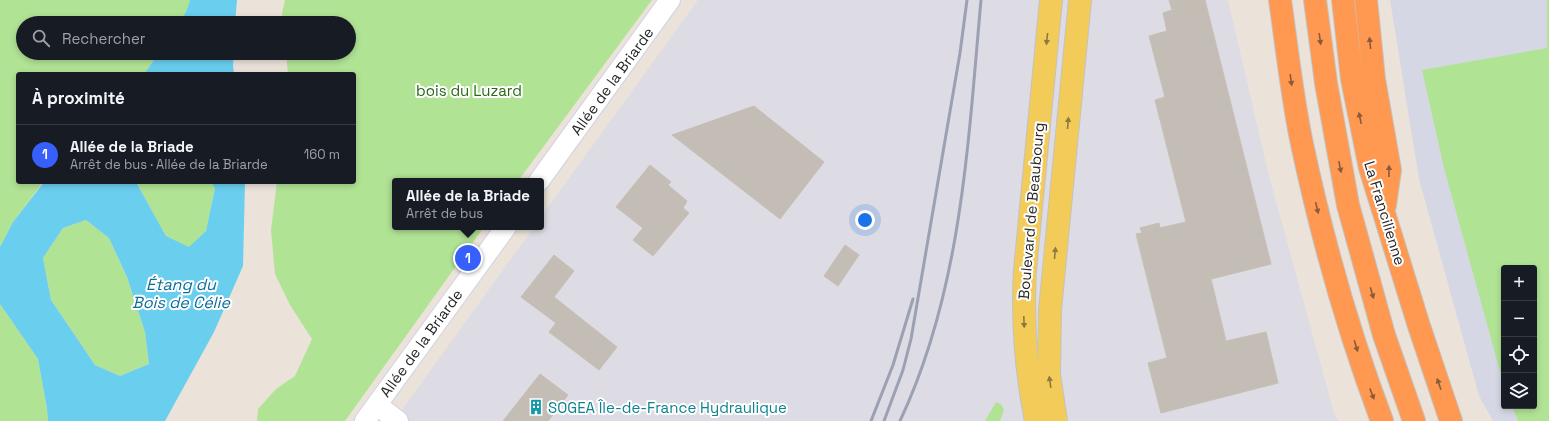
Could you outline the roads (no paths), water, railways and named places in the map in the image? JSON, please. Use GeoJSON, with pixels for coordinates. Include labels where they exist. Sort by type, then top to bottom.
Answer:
{"type":"FeatureCollection","features":[{"type":"Feature","properties":{"kind":"highway"},"geometry":{"type":"LineString","coordinates":[[1280,0],[1302,144],[1325,244],[1362,367],[1382,421]]}},
{"type":"Feature","properties":{"kind":"highway","name":"La Francilienne"},"geometry":{"type":"LineString","coordinates":[[1315,0],[1326,83],[1348,205],[1384,335],[1414,421]]}},
{"type":"Feature","properties":{"kind":"highway","name":"La Francilienne"},"geometry":{"type":"LineString","coordinates":[[1343,0],[1352,79],[1370,168],[1419,326],[1451,421]]}},
{"type":"Feature","properties":{"kind":"highway"},"geometry":{"type":"LineString","coordinates":[[1366,0],[1374,79],[1390,170],[1384,210]]}},
{"type":"Feature","properties":{"kind":"main road","name":"Boulevard de Beaubourg"},"geometry":{"type":"LineString","coordinates":[[1036,421],[1025,352],[1023,296],[1024,270],[1051,0]]}},
{"type":"Feature","properties":{"kind":"main road","name":"Boulevard de Beaubourg"},"geometry":{"type":"LineString","coordinates":[[1056,421],[1049,374],[1050,310],[1080,0]]}},
{"type":"Feature","properties":{"kind":"street","name":"Allée de la Briarde"},"geometry":{"type":"LineString","coordinates":[[541,178],[670,0]]}},
{"type":"Feature","properties":{"kind":"street","name":"Allée de la Briarde"},"geometry":{"type":"LineString","coordinates":[[365,421],[504,230]]}},
{"type":"Feature","properties":{"kind":"street"},"geometry":{"type":"LineString","coordinates":[[377,405],[398,421]]}},
{"type":"Feature","properties":{"kind":"water"},"geometry":{"type":"Polygon","coordinates":[[[190,0],[237,0],[236,16],[183,16],[190,0]]]}},
{"type":"Feature","properties":{"kind":"water"},"geometry":{"type":"Polygon","coordinates":[[[154,60],[233,60],[234,72],[145,72],[154,60]]]}},
{"type":"Feature","properties":{"kind":"water","name":"Étang du Bois de Célie"},"geometry":{"type":"Polygon","coordinates":[[[42,184],[137,184],[166,236],[189,247],[206,231],[215,188],[212,184],[245,184],[243,266],[214,332],[165,421],[48,421],[38,359],[0,304],[0,247],[13,222],[42,184]],[[86,220],[63,228],[43,258],[51,300],[95,365],[120,376],[149,364],[145,332],[127,277],[109,238],[86,220]]]}},
{"type":"Feature","properties":{"kind":"railway"},"geometry":{"type":"LineString","coordinates":[[884,421],[903,370],[911,339],[960,53],[967,0]]}},
{"type":"Feature","properties":{"kind":"railway"},"geometry":{"type":"LineString","coordinates":[[900,421],[921,371],[937,320],[949,267],[959,215],[966,161],[981,0]]}},
{"type":"Feature","properties":{"kind":"railway"},"geometry":{"type":"LineString","coordinates":[[871,421],[893,365],[913,299]]}},
{"type":"Feature","properties":{"kind":"place","name":"Allée de la Briade"},"geometry":{"type":"Point","coordinates":[468,258]}},
{"type":"Feature","properties":{"kind":"place","name":"SOGEA Île-de-France Hydraulique"},"geometry":{"type":"Point","coordinates":[536,407]}},
{"type":"Feature","properties":{"kind":"park label","name":"bois du Luzard"},"geometry":{"type":"Point","coordinates":[469,90]}}]}
